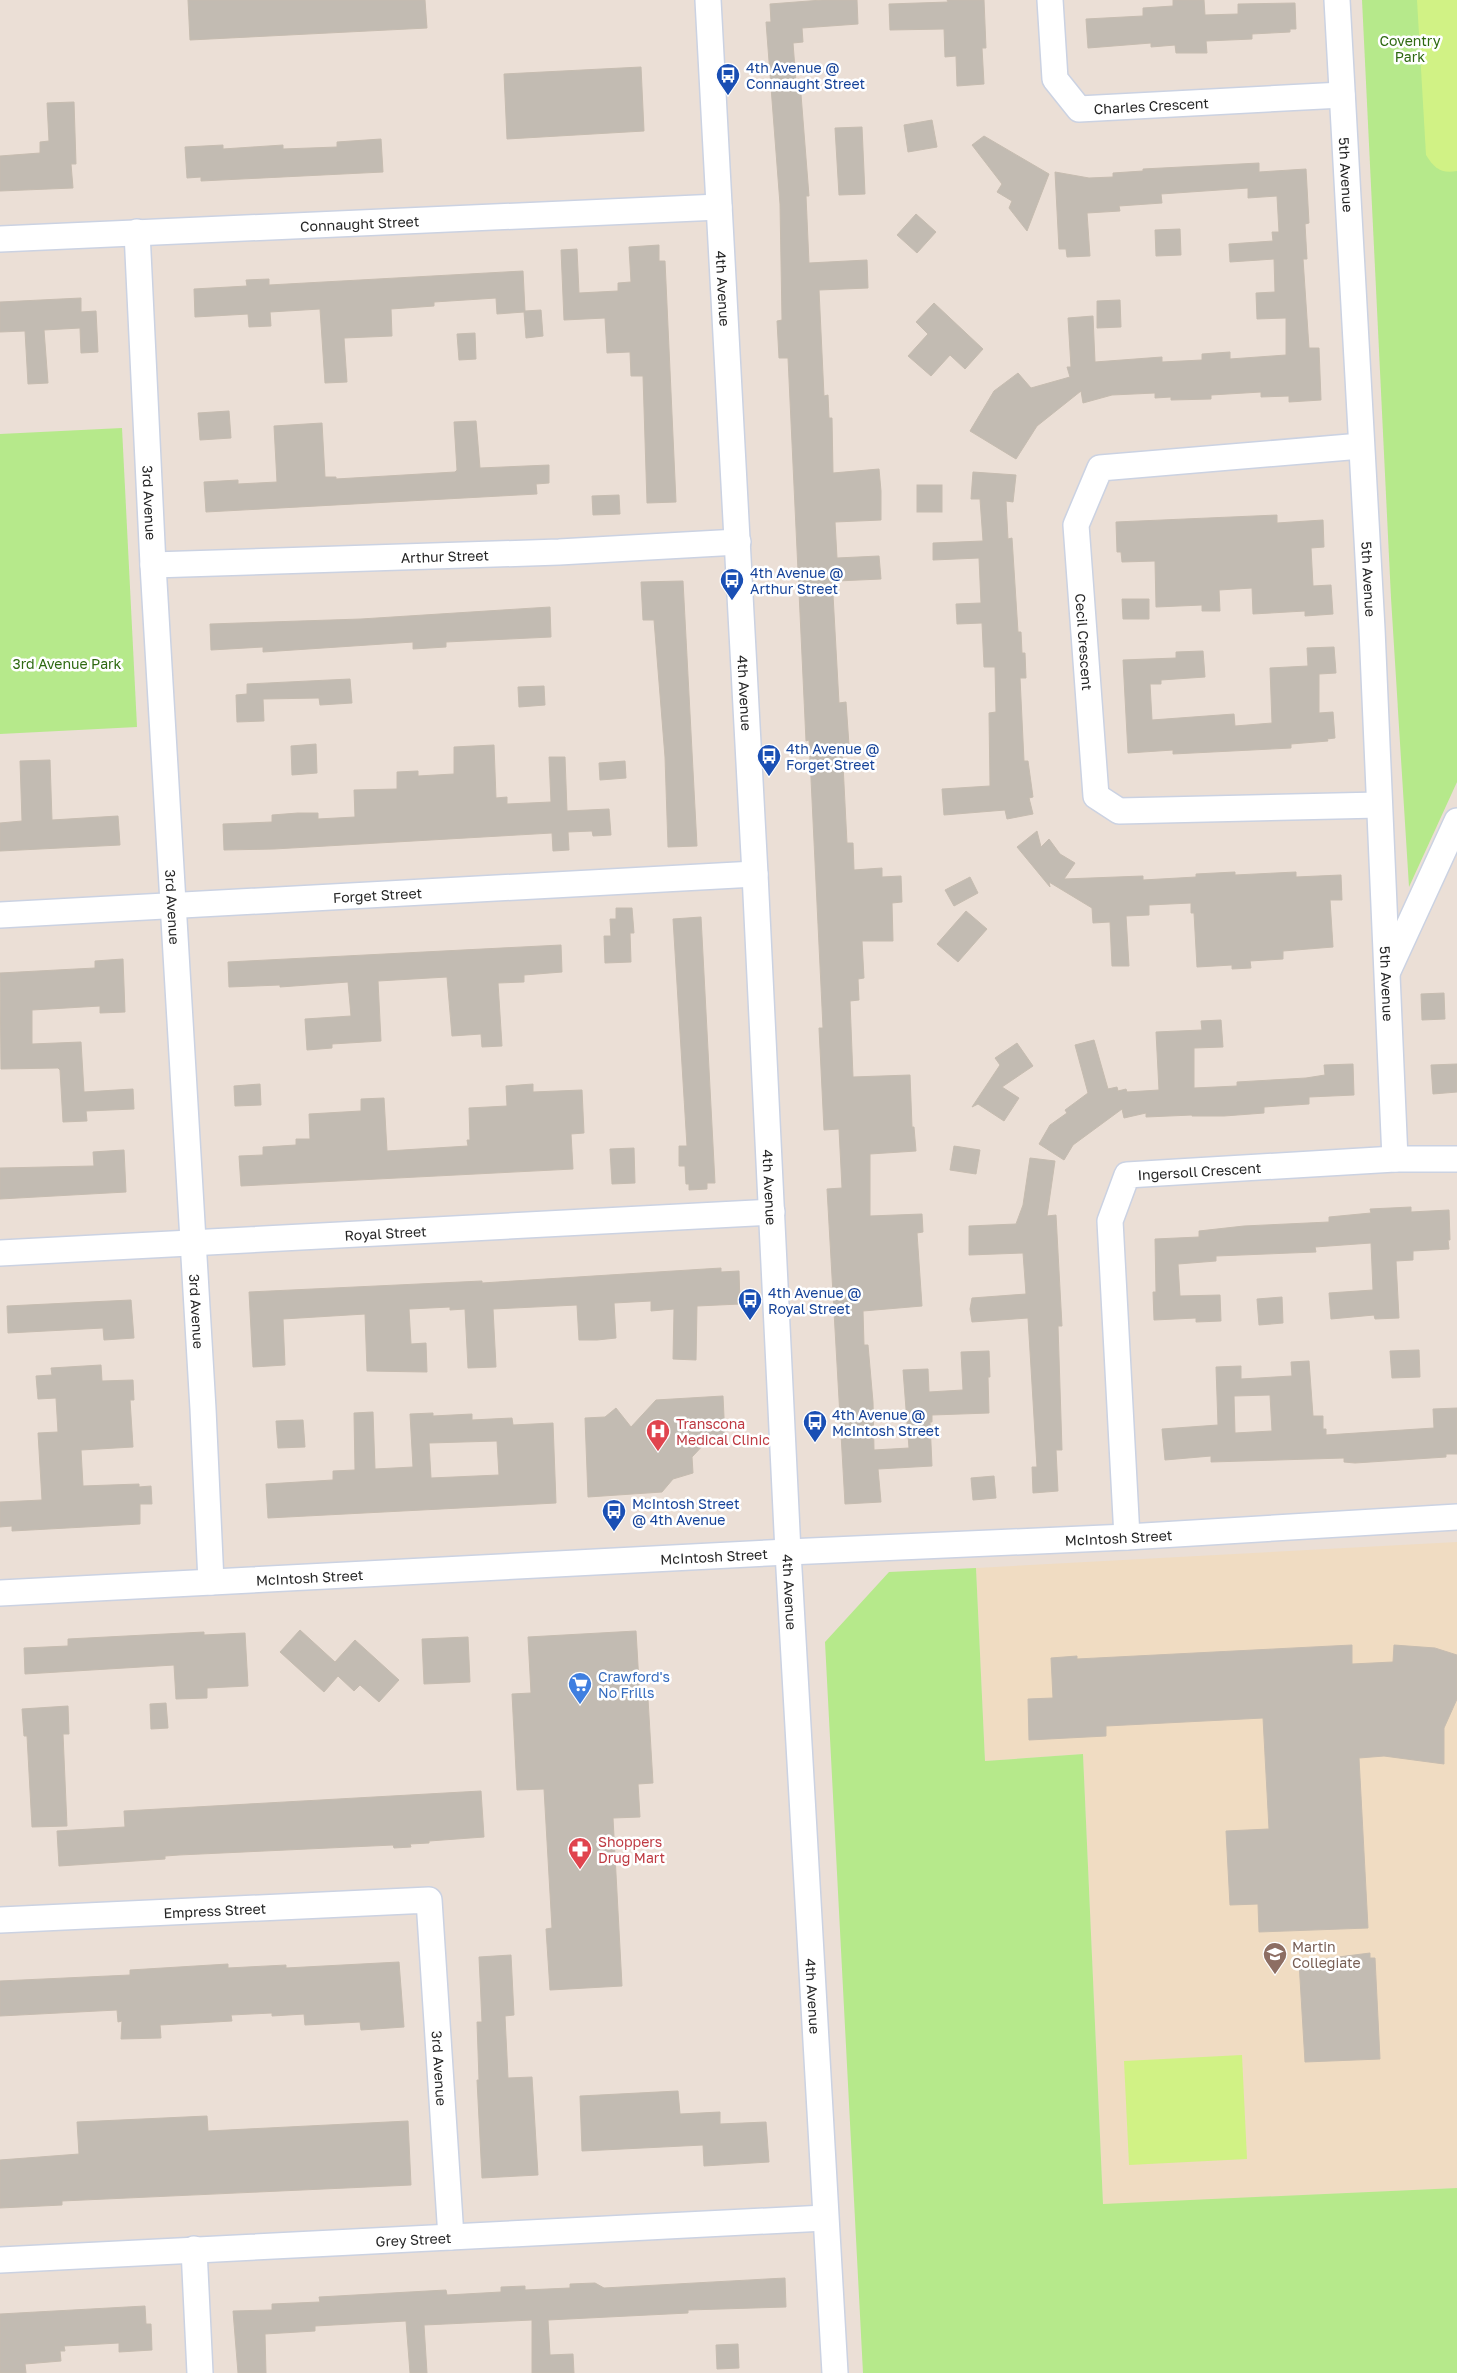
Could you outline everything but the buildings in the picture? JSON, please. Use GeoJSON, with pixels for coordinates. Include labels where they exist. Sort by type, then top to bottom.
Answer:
{"type":"FeatureCollection","features":[{"type":"Feature","properties":{"kind":"street","name":"4th Avenue"},"geometry":{"type":"LineString","coordinates":[[708,0],[738,542],[788,1552],[835,2373]]}},
{"type":"Feature","properties":{"kind":"street","name":"Charles Crescent"},"geometry":{"type":"LineString","coordinates":[[1050,0],[1055,79],[1079,109],[1342,95]]}},
{"type":"Feature","properties":{"kind":"street","name":"5th Avenue"},"geometry":{"type":"LineString","coordinates":[[1337,0],[1372,629],[1395,1159]]}},
{"type":"Feature","properties":{"kind":"street","name":"Connaught Street"},"geometry":{"type":"LineString","coordinates":[[0,239],[719,207]]}},
{"type":"Feature","properties":{"kind":"street","name":"3rd Avenue"},"geometry":{"type":"LineString","coordinates":[[137,232],[153,565],[165,742],[211,1582]]}},
{"type":"Feature","properties":{"kind":"street","name":"Cecil Crescent"},"geometry":{"type":"LineString","coordinates":[[1361,446],[1100,468],[1076,525],[1096,796],[1119,812],[1379,805]]}},
{"type":"Feature","properties":{"kind":"street","name":"Arthur Street"},"geometry":{"type":"LineString","coordinates":[[153,565],[559,552],[738,542]]}},
{"type":"Feature","properties":{"kind":"street"},"geometry":{"type":"LineString","coordinates":[[1386,975],[1457,821]]}},
{"type":"Feature","properties":{"kind":"street","name":"Forget Street"},"geometry":{"type":"LineString","coordinates":[[0,914],[755,874]]}},
{"type":"Feature","properties":{"kind":"street","name":"Ingersoll Crescent"},"geometry":{"type":"LineString","coordinates":[[1128,1537],[1110,1221],[1127,1175],[1395,1159],[1457,1160]]}},
{"type":"Feature","properties":{"kind":"street","name":"Royal Street"},"geometry":{"type":"LineString","coordinates":[[0,1253],[772,1212]]}},
{"type":"Feature","properties":{"kind":"street","name":"McIntosh Street"},"geometry":{"type":"LineString","coordinates":[[0,1593],[788,1552],[1128,1537],[1457,1517]]}},
{"type":"Feature","properties":{"kind":"street","name":"3rd Avenue"},"geometry":{"type":"LineString","coordinates":[[429,1900],[451,2237]]}},
{"type":"Feature","properties":{"kind":"street","name":"Empress Street"},"geometry":{"type":"LineString","coordinates":[[0,1920],[429,1900]]}},
{"type":"Feature","properties":{"kind":"street","name":"Grey Street"},"geometry":{"type":"LineString","coordinates":[[0,2260],[825,2218]]}},
{"type":"Feature","properties":{"kind":"street"},"geometry":{"type":"LineString","coordinates":[[194,2249],[200,2373]]}},
{"type":"Feature","properties":{"kind":"shaded area","name":"Martin Collegiate"},"geometry":{"type":"Polygon","coordinates":[[[1457,1542],[1457,2188],[1103,2205],[1083,1754],[985,1761],[976,1568],[1457,1542]]]}},
{"type":"Feature","properties":{"kind":"green space","name":"Coventry Park"},"geometry":{"type":"Polygon","coordinates":[[[1362,0],[1457,0],[1457,782],[1409,887],[1391,598],[1362,0]]]}},
{"type":"Feature","properties":{"kind":"green space"},"geometry":{"type":"Polygon","coordinates":[[[1417,0],[1457,0],[1457,171],[1447,172],[1438,169],[1426,155],[1417,0]]]}},
{"type":"Feature","properties":{"kind":"green space","name":"3rd Avenue Park"},"geometry":{"type":"Polygon","coordinates":[[[122,428],[137,727],[0,734],[0,434],[122,428]]]}},
{"type":"Feature","properties":{"kind":"green space"},"geometry":{"type":"Polygon","coordinates":[[[976,1568],[985,1761],[1083,1754],[1103,2204],[1457,2188],[1457,2373],[863,2373],[825,1642],[889,1572],[976,1568]]]}},
{"type":"Feature","properties":{"kind":"green space"},"geometry":{"type":"Polygon","coordinates":[[[1242,2055],[1247,2159],[1129,2165],[1124,2061],[1242,2055]]]}},
{"type":"Feature","properties":{"kind":"place","name":"4th Avenue @ Connaught Street"},"geometry":{"type":"Point","coordinates":[728,96]}},
{"type":"Feature","properties":{"kind":"place","name":"4th Avenue @ Arthur Street"},"geometry":{"type":"Point","coordinates":[732,601]}},
{"type":"Feature","properties":{"kind":"place","name":"4th Avenue @ Forget Street"},"geometry":{"type":"Point","coordinates":[769,777]}},
{"type":"Feature","properties":{"kind":"place","name":"4th Avenue @ Royal Street"},"geometry":{"type":"Point","coordinates":[750,1321]}},
{"type":"Feature","properties":{"kind":"place","name":"4th Avenue @ McIntosh Street"},"geometry":{"type":"Point","coordinates":[815,1443]}},
{"type":"Feature","properties":{"kind":"place","name":"Transcona Medical Clinic"},"geometry":{"type":"Point","coordinates":[658,1452]}},
{"type":"Feature","properties":{"kind":"place","name":"McIntosh Street @ 4th Avenue"},"geometry":{"type":"Point","coordinates":[614,1532]}},
{"type":"Feature","properties":{"kind":"place","name":"Crawford's No Frills"},"geometry":{"type":"Point","coordinates":[580,1705]}},
{"type":"Feature","properties":{"kind":"place","name":"Shoppers Drug Mart"},"geometry":{"type":"Point","coordinates":[580,1870]}},
{"type":"Feature","properties":{"kind":"place","name":"Martin Collegiate"},"geometry":{"type":"Point","coordinates":[1275,1975]}}]}
